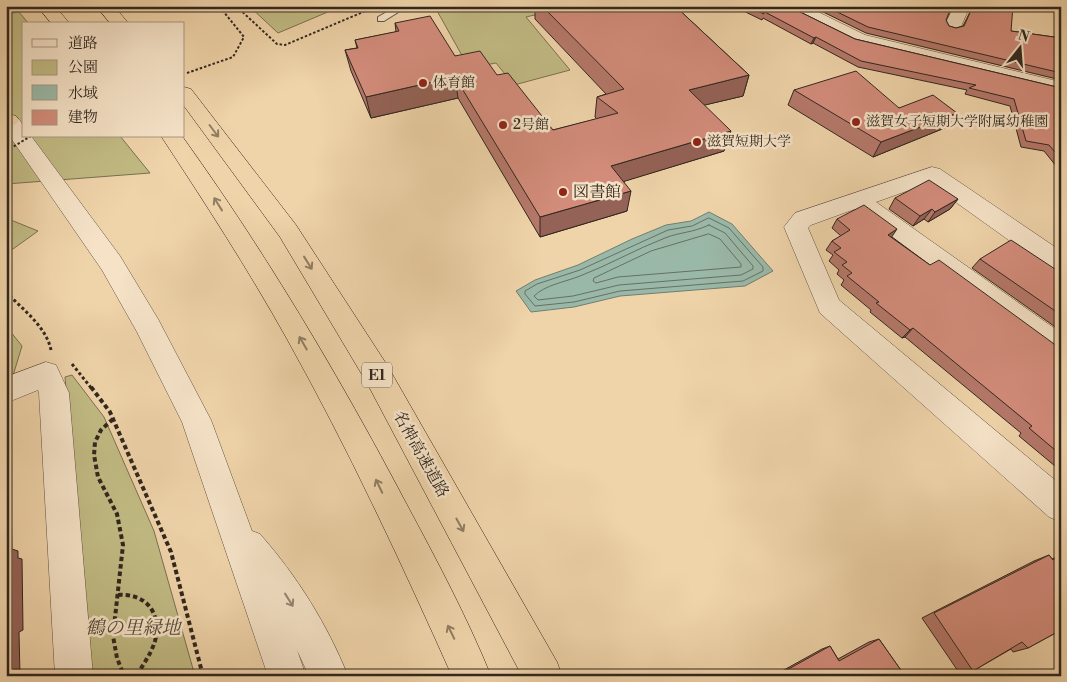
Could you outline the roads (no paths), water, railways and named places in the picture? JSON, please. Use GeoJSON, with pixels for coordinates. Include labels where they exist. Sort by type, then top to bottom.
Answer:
{"type":"FeatureCollection","features":[{"type":"Feature","properties":{"kind":"highway"},"geometry":{"type":"LineString","coordinates":[[45,6],[68,16]]}},
{"type":"Feature","properties":{"kind":"highway"},"geometry":{"type":"LineString","coordinates":[[104,6],[119,22]]}},
{"type":"Feature","properties":{"kind":"highway"},"geometry":{"type":"LineString","coordinates":[[124,6],[132,22]]}},
{"type":"Feature","properties":{"kind":"highway","name":"名神高速道路"},"geometry":{"type":"LineString","coordinates":[[185,94],[288,231],[377,374],[543,676]]}},
{"type":"Feature","properties":{"kind":"highway"},"geometry":{"type":"LineString","coordinates":[[163,138],[200,177]]}},
{"type":"Feature","properties":{"kind":"highway"},"geometry":{"type":"LineString","coordinates":[[172,138],[200,177],[307,350],[372,470],[472,676]]}},
{"type":"Feature","properties":{"kind":"street"},"geometry":{"type":"LineString","coordinates":[[792,6],[860,39],[1061,88]]}},
{"type":"Feature","properties":{"kind":"street"},"geometry":{"type":"LineString","coordinates":[[7,120],[111,263],[148,327],[196,420],[238,534],[283,669]]}},
{"type":"Feature","properties":{"kind":"street"},"geometry":{"type":"LineString","coordinates":[[1061,264],[932,174],[802,219],[796,227],[829,306],[1061,506]]}},
{"type":"Feature","properties":{"kind":"street"},"geometry":{"type":"LineString","coordinates":[[858,200],[1061,348]]}},
{"type":"Feature","properties":{"kind":"street"},"geometry":{"type":"LineString","coordinates":[[6,390],[46,374],[54,393],[74,676]]}},
{"type":"Feature","properties":{"kind":"street"},"geometry":{"type":"LineString","coordinates":[[238,534],[270,571],[306,628],[330,676]]}},
{"type":"Feature","properties":{"kind":"lane"},"geometry":{"type":"LineString","coordinates":[[381,18],[404,6]]}},
{"type":"Feature","properties":{"kind":"water"},"geometry":{"type":"Polygon","coordinates":[[[709,212],[732,224],[773,271],[745,286],[620,296],[574,307],[531,312],[516,291],[535,280],[578,265],[666,225],[691,221],[709,212]]]}},
{"type":"Feature","properties":{"kind":"place","name":"体育館"},"geometry":{"type":"Point","coordinates":[423,83]}},
{"type":"Feature","properties":{"kind":"place","name":"滋賀女子短期大学附属幼稚園"},"geometry":{"type":"Point","coordinates":[856,122]}},
{"type":"Feature","properties":{"kind":"place","name":"2号館"},"geometry":{"type":"Point","coordinates":[503,125]}},
{"type":"Feature","properties":{"kind":"place","name":"滋賀短期大学"},"geometry":{"type":"Point","coordinates":[697,142]}},
{"type":"Feature","properties":{"kind":"place","name":"図書館"},"geometry":{"type":"Point","coordinates":[563,192]}},
{"type":"Feature","properties":{"kind":"park label","name":"鶴の里緑地"},"geometry":{"type":"Point","coordinates":[133,628]}}]}
